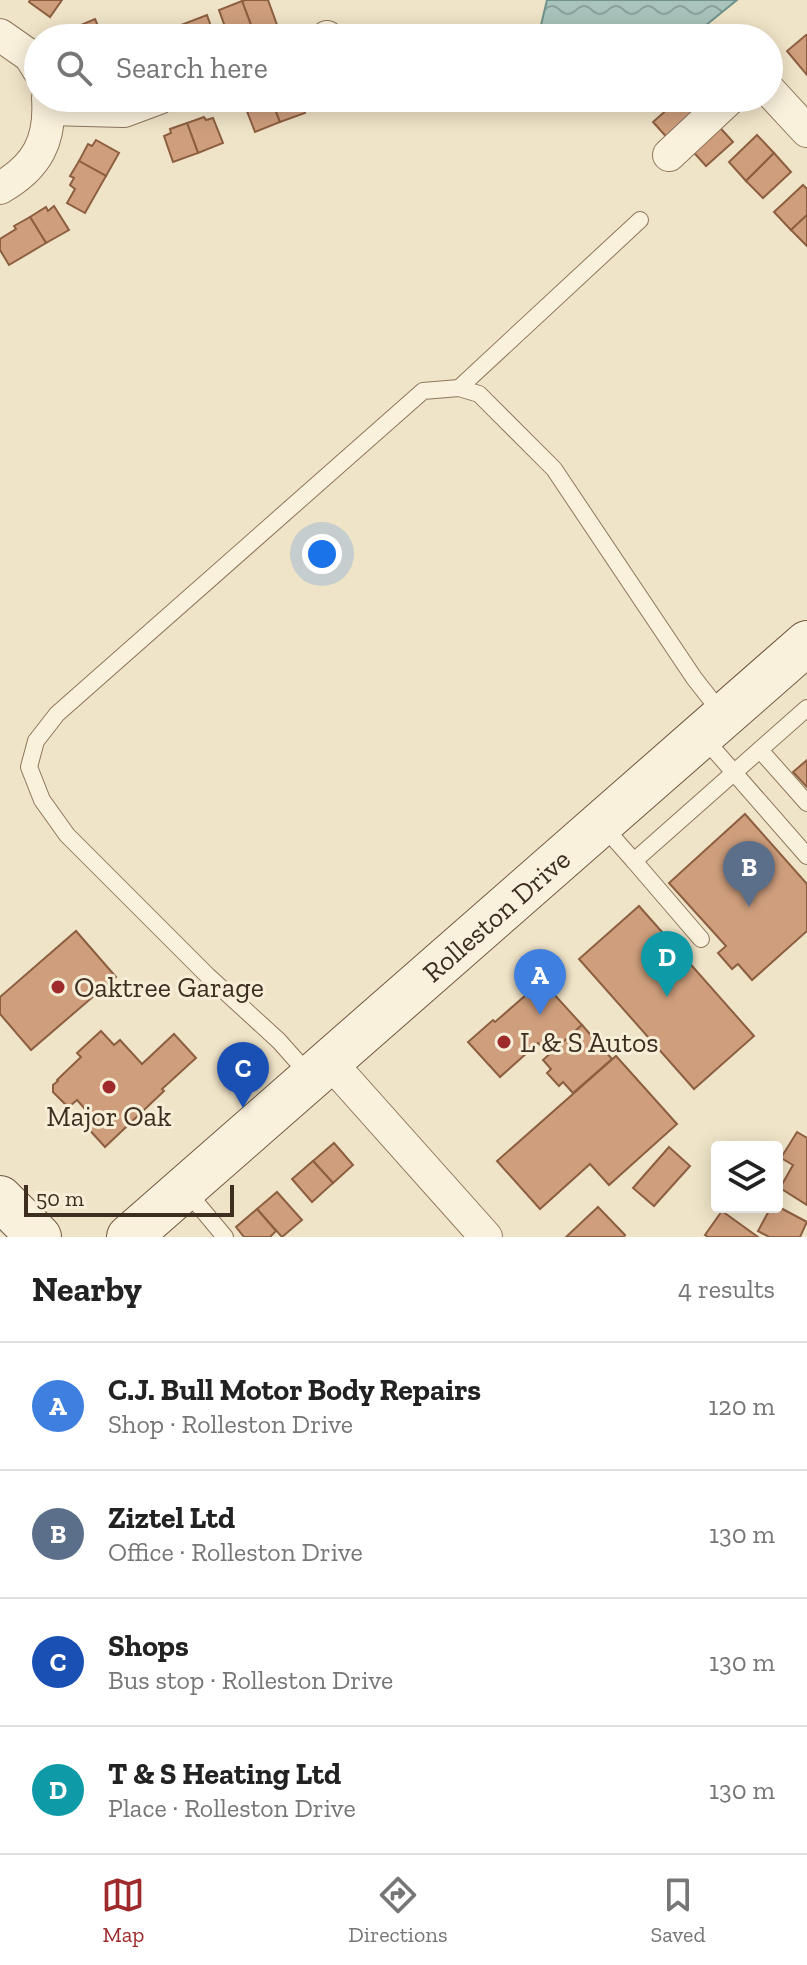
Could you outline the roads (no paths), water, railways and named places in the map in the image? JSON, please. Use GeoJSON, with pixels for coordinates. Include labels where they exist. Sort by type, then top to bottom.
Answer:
{"type":"FeatureCollection","features":[{"type":"Feature","properties":{"kind":"street"},"geometry":{"type":"LineString","coordinates":[[0,35],[24,52]]}},
{"type":"Feature","properties":{"kind":"street"},"geometry":{"type":"LineString","coordinates":[[783,105],[807,131]]}},
{"type":"Feature","properties":{"kind":"street"},"geometry":{"type":"LineString","coordinates":[[0,188],[35,160],[46,139],[48,112]]}},
{"type":"Feature","properties":{"kind":"street"},"geometry":{"type":"LineString","coordinates":[[669,155],[715,112]]}},
{"type":"Feature","properties":{"kind":"street","name":"Rolleston Drive"},"geometry":{"type":"LineString","coordinates":[[129,1237],[807,643]]}},
{"type":"Feature","properties":{"kind":"street"},"geometry":{"type":"LineString","coordinates":[[320,1069],[486,1237]]}},
{"type":"Feature","properties":{"kind":"street"},"geometry":{"type":"LineString","coordinates":[[0,1198],[39,1237]]}},
{"type":"Feature","properties":{"kind":"lane"},"geometry":{"type":"LineString","coordinates":[[459,388],[640,220]]}},
{"type":"Feature","properties":{"kind":"lane"},"geometry":{"type":"LineString","coordinates":[[320,1069],[279,1041],[208,976],[67,835],[42,800],[29,767],[36,741],[57,714],[423,391],[459,388],[479,394],[554,469],[694,678],[734,772],[807,856]]}},
{"type":"Feature","properties":{"kind":"lane"},"geometry":{"type":"LineString","coordinates":[[634,861],[807,708]]}},
{"type":"Feature","properties":{"kind":"lane"},"geometry":{"type":"LineString","coordinates":[[760,750],[807,803]]}},
{"type":"Feature","properties":{"kind":"lane"},"geometry":{"type":"LineString","coordinates":[[602,824],[701,939]]}},
{"type":"Feature","properties":{"kind":"lane"},"geometry":{"type":"LineString","coordinates":[[185,1188],[225,1237]]}},
{"type":"Feature","properties":{"kind":"water"},"geometry":{"type":"Polygon","coordinates":[[[547,0],[737,0],[707,24],[541,24],[547,0]]]}},
{"type":"Feature","properties":{"kind":"place","name":"Ziztel Ltd"},"geometry":{"type":"Point","coordinates":[749,907]}},
{"type":"Feature","properties":{"kind":"place","name":"Oaktree Garage"},"geometry":{"type":"Point","coordinates":[58,987]}},
{"type":"Feature","properties":{"kind":"place","name":"T & S Heating Ltd"},"geometry":{"type":"Point","coordinates":[667,997]}},
{"type":"Feature","properties":{"kind":"place","name":"C.J. Bull Motor Body Repairs"},"geometry":{"type":"Point","coordinates":[540,1015]}},
{"type":"Feature","properties":{"kind":"place","name":"L & S Autos"},"geometry":{"type":"Point","coordinates":[504,1042]}},
{"type":"Feature","properties":{"kind":"place","name":"Major Oak"},"geometry":{"type":"Point","coordinates":[109,1087]}},
{"type":"Feature","properties":{"kind":"place","name":"Shops"},"geometry":{"type":"Point","coordinates":[243,1108]}}]}
